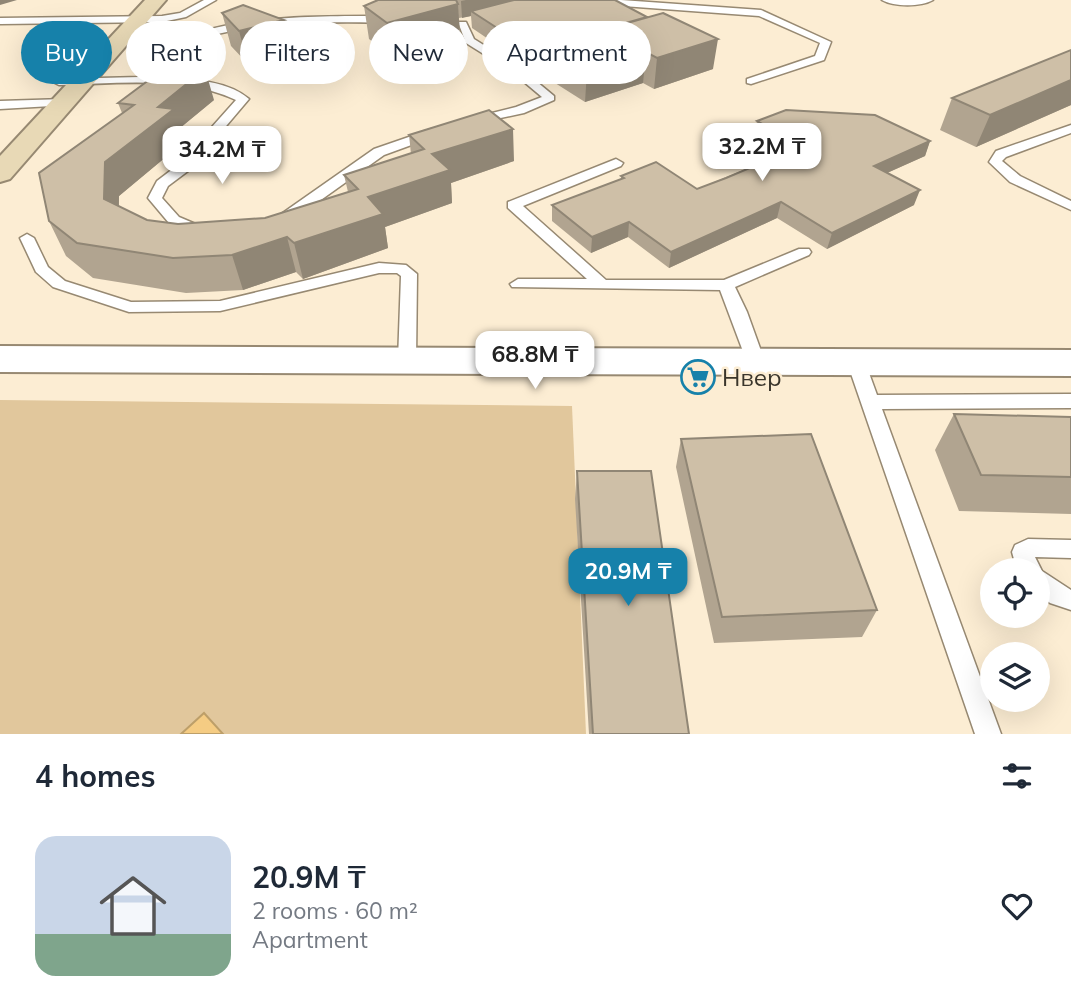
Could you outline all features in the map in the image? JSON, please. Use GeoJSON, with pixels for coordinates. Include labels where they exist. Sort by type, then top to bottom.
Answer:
{"type":"FeatureCollection","features":[{"type":"Feature","properties":{"kind":"main road"},"geometry":{"type":"LineString","coordinates":[[0,173],[62,93],[129,14],[156,0]]}},
{"type":"Feature","properties":{"kind":"main road"},"geometry":{"type":"LineString","coordinates":[[112,40],[129,14]]}},
{"type":"Feature","properties":{"kind":"main road"},"geometry":{"type":"LineString","coordinates":[[0,144],[37,104],[81,84]]}},
{"type":"Feature","properties":{"kind":"street"},"geometry":{"type":"LineString","coordinates":[[0,359],[1071,363]]}},
{"type":"Feature","properties":{"kind":"lane"},"geometry":{"type":"LineString","coordinates":[[0,21],[129,14],[183,15],[211,0]]}},
{"type":"Feature","properties":{"kind":"lane"},"geometry":{"type":"LineString","coordinates":[[582,0],[761,13],[826,42],[820,58],[751,81]]}},
{"type":"Feature","properties":{"kind":"lane"},"geometry":{"type":"LineString","coordinates":[[887,0],[928,0]]}},
{"type":"Feature","properties":{"kind":"lane"},"geometry":{"type":"LineString","coordinates":[[267,225],[299,209],[379,152],[406,140],[520,110],[550,98],[530,74],[470,41],[456,24],[474,21]]}},
{"type":"Feature","properties":{"kind":"lane"},"geometry":{"type":"LineString","coordinates":[[226,31],[283,24],[369,22]]}},
{"type":"Feature","properties":{"kind":"lane"},"geometry":{"type":"LineString","coordinates":[[181,84],[206,86],[233,93],[243,99],[183,168],[162,184],[155,198],[166,215],[181,226],[214,233]]}},
{"type":"Feature","properties":{"kind":"lane"},"geometry":{"type":"LineString","coordinates":[[0,105],[37,104]]}},
{"type":"Feature","properties":{"kind":"lane"},"geometry":{"type":"LineString","coordinates":[[1071,129],[1001,154],[995,163],[1015,179],[1071,206]]}},
{"type":"Feature","properties":{"kind":"lane"},"geometry":{"type":"LineString","coordinates":[[603,285],[513,205],[616,163]]}},
{"type":"Feature","properties":{"kind":"lane"},"geometry":{"type":"LineString","coordinates":[[27,238],[41,269],[59,284],[129,307],[220,306],[379,268],[401,268],[409,274],[407,361]]}},
{"type":"Feature","properties":{"kind":"lane"},"geometry":{"type":"LineString","coordinates":[[518,284],[726,285],[804,252]]}},
{"type":"Feature","properties":{"kind":"lane"},"geometry":{"type":"LineString","coordinates":[[726,285],[739,312],[756,362]]}},
{"type":"Feature","properties":{"kind":"lane"},"geometry":{"type":"LineString","coordinates":[[856,362],[988,734]]}},
{"type":"Feature","properties":{"kind":"lane"},"geometry":{"type":"LineString","coordinates":[[870,402],[1071,401]]}},
{"type":"Feature","properties":{"kind":"lane"},"geometry":{"type":"LineString","coordinates":[[1025,558],[1024,552],[1028,548],[1071,549]]}},
{"type":"Feature","properties":{"kind":"lane"},"geometry":{"type":"LineString","coordinates":[[1050,589],[1058,596],[1071,600]]}},
{"type":"Feature","properties":{"kind":"shaded area"},"geometry":{"type":"Polygon","coordinates":[[[0,400],[572,406],[586,734],[0,734],[0,400]]]}},
{"type":"Feature","properties":{"kind":"shaded area"},"geometry":{"type":"Polygon","coordinates":[[[204,713],[223,734],[181,734],[204,713]]]}},
{"type":"Feature","properties":{"kind":"building"},"geometry":{"type":"Polygon","coordinates":[[[378,0],[456,0],[458,4],[394,21],[384,21],[364,6],[378,0]]]}},
{"type":"Feature","properties":{"kind":"building"},"geometry":{"type":"Polygon","coordinates":[[[514,0],[615,0],[647,17],[633,21],[486,21],[471,11],[514,0]]]}},
{"type":"Feature","properties":{"kind":"building"},"geometry":{"type":"Polygon","coordinates":[[[243,5],[284,20],[240,21],[239,31],[222,13],[243,5]]]}},
{"type":"Feature","properties":{"kind":"building"},"geometry":{"type":"Polygon","coordinates":[[[663,13],[718,39],[657,58],[651,55],[651,21],[634,21],[663,13]]]}},
{"type":"Feature","properties":{"kind":"building"},"geometry":{"type":"Polygon","coordinates":[[[1071,50],[1071,80],[990,115],[952,98],[1071,50]]]}},
{"type":"Feature","properties":{"kind":"building"},"geometry":{"type":"Polygon","coordinates":[[[144,84],[186,84],[158,107],[174,109],[105,162],[104,199],[147,220],[178,224],[265,218],[358,189],[344,175],[424,149],[409,135],[489,110],[513,129],[432,154],[450,170],[368,197],[383,214],[294,243],[287,237],[232,255],[173,258],[77,243],[49,221],[39,173],[134,105],[118,103],[144,84]]]}},
{"type":"Feature","properties":{"kind":"building"},"geometry":{"type":"Polygon","coordinates":[[[786,110],[875,115],[930,141],[874,166],[920,190],[832,233],[781,202],[671,252],[629,222],[592,237],[552,205],[624,178],[621,176],[656,162],[697,189],[726,178],[802,146],[757,121],[786,110]]]}},
{"type":"Feature","properties":{"kind":"building"},"geometry":{"type":"Polygon","coordinates":[[[954,414],[1071,417],[1071,477],[981,475],[954,414]]]}},
{"type":"Feature","properties":{"kind":"building"},"geometry":{"type":"Polygon","coordinates":[[[811,434],[877,610],[722,617],[681,439],[811,434]]]}},
{"type":"Feature","properties":{"kind":"building"},"geometry":{"type":"Polygon","coordinates":[[[577,471],[651,471],[689,734],[593,734],[577,471]]]}},
{"type":"Feature","properties":{"kind":"place","name":"Нвер"},"geometry":{"type":"Point","coordinates":[698,377]}}]}
